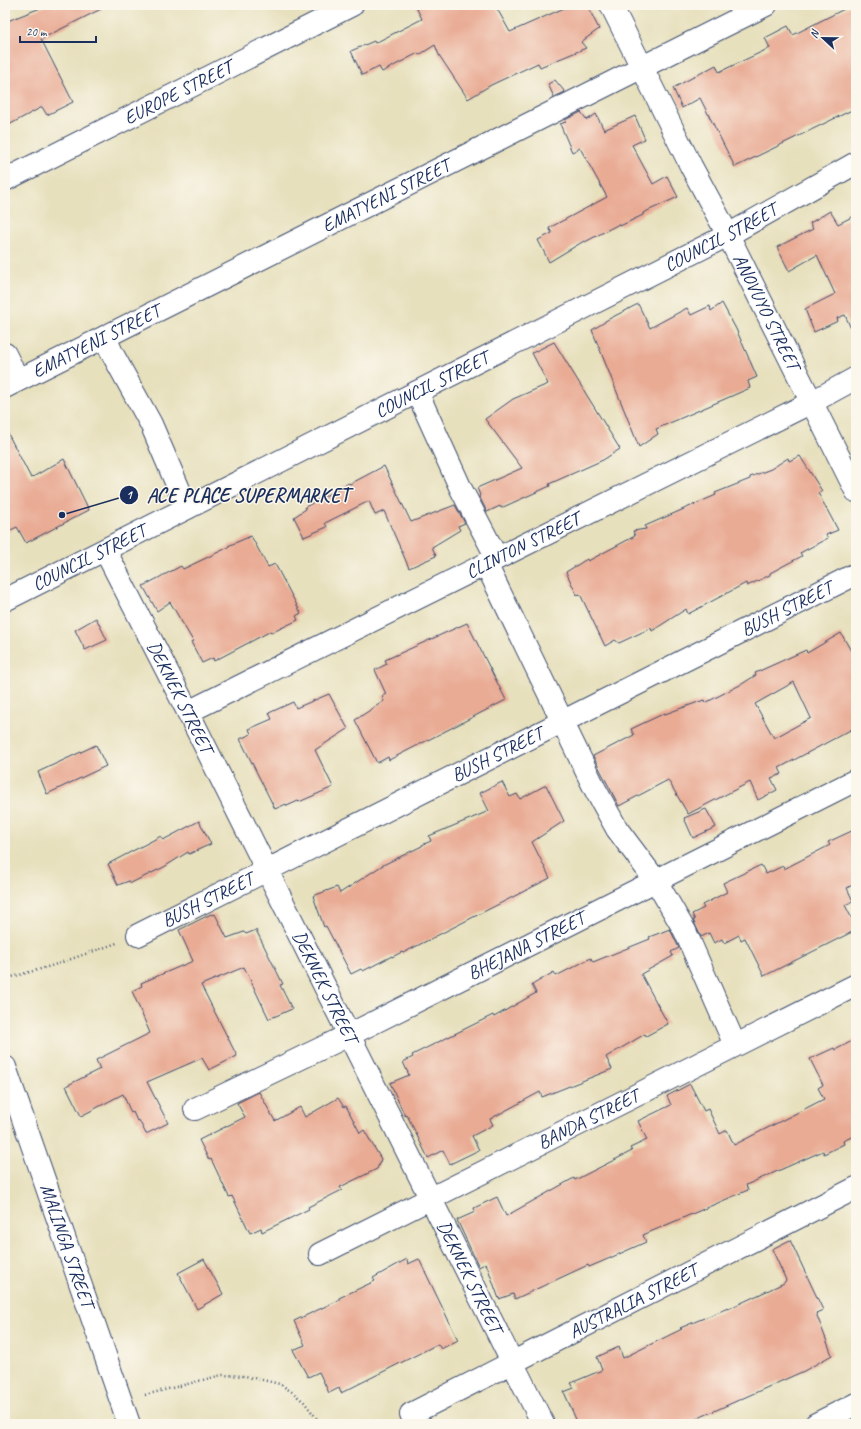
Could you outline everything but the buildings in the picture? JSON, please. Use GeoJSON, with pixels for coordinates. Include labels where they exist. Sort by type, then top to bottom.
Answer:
{"type":"FeatureCollection","features":[{"type":"Feature","properties":{"kind":"street","name":"EUROPE STREET"},"geometry":{"type":"LineString","coordinates":[[5,180],[352,5]]}},
{"type":"Feature","properties":{"kind":"street","name":"ANOVUYO STREET"},"geometry":{"type":"LineString","coordinates":[[611,5],[856,491]]}},
{"type":"Feature","properties":{"kind":"street","name":"EMATYENI STREET"},"geometry":{"type":"LineString","coordinates":[[11,383],[766,5]]}},
{"type":"Feature","properties":{"kind":"street","name":"COUNCIL STREET"},"geometry":{"type":"LineString","coordinates":[[5,600],[728,235],[856,163]]}},
{"type":"Feature","properties":{"kind":"street"},"geometry":{"type":"LineString","coordinates":[[105,337],[112,353],[151,424],[187,508]]}},
{"type":"Feature","properties":{"kind":"street"},"geometry":{"type":"LineString","coordinates":[[5,354],[11,383]]}},
{"type":"Feature","properties":{"kind":"street","name":"CLINTON STREET"},"geometry":{"type":"LineString","coordinates":[[188,712],[812,402],[856,378]]}},
{"type":"Feature","properties":{"kind":"street"},"geometry":{"type":"LineString","coordinates":[[417,392],[563,722],[595,789],[617,829],[656,881],[684,931],[735,1045]]}},
{"type":"Feature","properties":{"kind":"street","name":"DEKNEK STREET"},"geometry":{"type":"LineString","coordinates":[[105,550],[268,871],[543,1424]]}},
{"type":"Feature","properties":{"kind":"street","name":"BUSH STREET"},"geometry":{"type":"LineString","coordinates":[[138,935],[268,871],[856,574]]}},
{"type":"Feature","properties":{"kind":"street","name":"BHEJANA STREET"},"geometry":{"type":"LineString","coordinates":[[195,1109],[349,1035],[856,780]]}},
{"type":"Feature","properties":{"kind":"street","name":"BANDA STREET"},"geometry":{"type":"LineString","coordinates":[[320,1254],[856,985]]}},
{"type":"Feature","properties":{"kind":"street","name":"MALINGA STREET"},"geometry":{"type":"LineString","coordinates":[[5,1067],[129,1424]]}},
{"type":"Feature","properties":{"kind":"street","name":"AUSTRALIA STREET"},"geometry":{"type":"LineString","coordinates":[[411,1414],[856,1188]]}},
{"type":"Feature","properties":{"kind":"street"},"geometry":{"type":"LineString","coordinates":[[816,1424],[856,1404]]}},
{"type":"Feature","properties":{"kind":"path"},"geometry":{"type":"LineString","coordinates":[[5,979],[51,966],[138,935]]}},
{"type":"Feature","properties":{"kind":"path"},"geometry":{"type":"LineString","coordinates":[[121,1400],[222,1375],[245,1376],[280,1384],[304,1402],[321,1424]]}},
{"type":"Feature","properties":{"kind":"place","name":"ACE PLACE SUPERMARKET"},"geometry":{"type":"Point","coordinates":[62,515]}}]}
